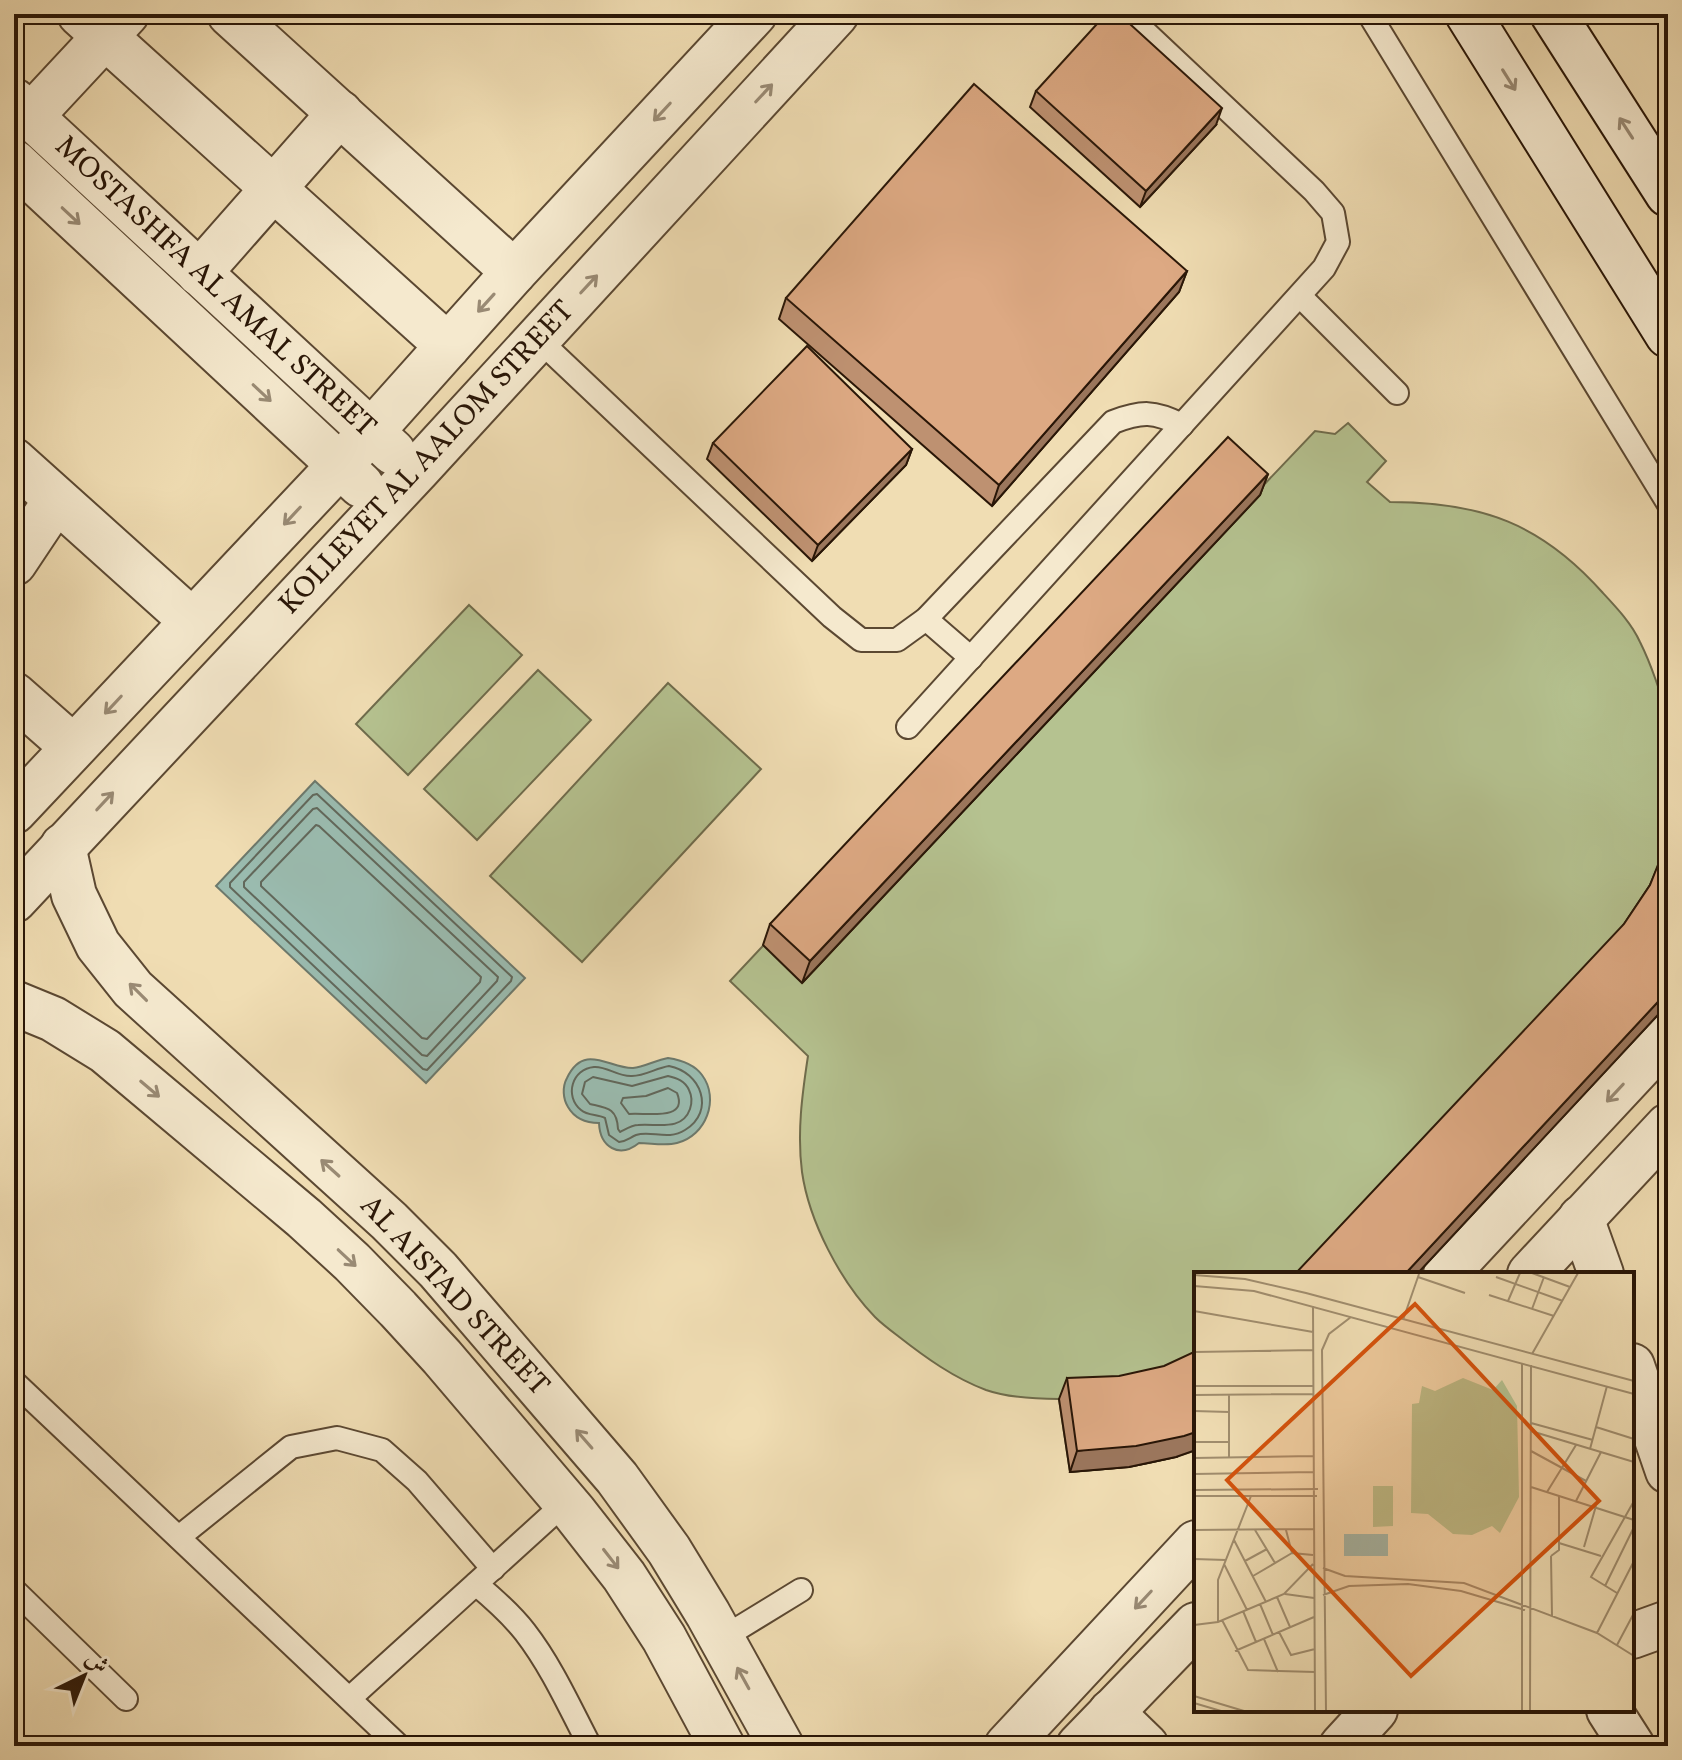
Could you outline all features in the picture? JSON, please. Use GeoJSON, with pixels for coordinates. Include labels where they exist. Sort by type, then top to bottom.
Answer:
{"type":"FeatureCollection","features":[{"type":"Feature","properties":{"kind":"street"},"geometry":{"type":"LineString","coordinates":[[230,14],[514,272]]}},
{"type":"Feature","properties":{"kind":"street","name":"KOLLEYET AL AALOM STREET"},"geometry":{"type":"LineString","coordinates":[[22,795],[73,747],[371,432],[514,272],[754,14]]}},
{"type":"Feature","properties":{"kind":"street","name":"KOLLEYET AL AALOM STREET"},"geometry":{"type":"LineString","coordinates":[[14,900],[415,473],[836,14]]}},
{"type":"Feature","properties":{"kind":"street"},"geometry":{"type":"LineString","coordinates":[[1468,14],[1668,335]]}},
{"type":"Feature","properties":{"kind":"street"},"geometry":{"type":"LineString","coordinates":[[1559,16],[1668,194]]}},
{"type":"Feature","properties":{"kind":"street"},"geometry":{"type":"LineString","coordinates":[[22,108],[103,22],[274,189],[448,346]]}},
{"type":"Feature","properties":{"kind":"street","name":"MOSTASHFA AL AMAL STREET"},"geometry":{"type":"LineString","coordinates":[[22,108],[415,473]]}},
{"type":"Feature","properties":{"kind":"street"},"geometry":{"type":"LineString","coordinates":[[199,273],[340,113]]}},
{"type":"Feature","properties":{"kind":"street","name":"MOSTASHFA AL AMAL STREET"},"geometry":{"type":"LineString","coordinates":[[21,180],[384,506]]}},
{"type":"Feature","properties":{"kind":"street"},"geometry":{"type":"LineString","coordinates":[[14,461],[192,621]]}},
{"type":"Feature","properties":{"kind":"street"},"geometry":{"type":"LineString","coordinates":[[14,563],[56,500]]}},
{"type":"Feature","properties":{"kind":"street"},"geometry":{"type":"LineString","coordinates":[[14,695],[73,747]]}},
{"type":"Feature","properties":{"kind":"street","name":"AL AISTAD STREET"},"geometry":{"type":"LineString","coordinates":[[63,846],[74,895],[98,945],[133,989],[389,1221],[438,1270],[617,1478],[669,1550],[781,1746]]}},
{"type":"Feature","properties":{"kind":"street","name":"AL AISTAD STREET"},"geometry":{"type":"LineString","coordinates":[[14,1003],[53,1019],[105,1051],[304,1218],[398,1309],[570,1507],[624,1576],[664,1638],[722,1746]]}},
{"type":"Feature","properties":{"kind":"street"},"geometry":{"type":"LineString","coordinates":[[1448,1272],[1668,1036]]}},
{"type":"Feature","properties":{"kind":"street"},"geometry":{"type":"LineString","coordinates":[[1532,1272],[1668,1126]]}},
{"type":"Feature","properties":{"kind":"street"},"geometry":{"type":"LineString","coordinates":[[1581,1218],[1600,1272]]}},
{"type":"Feature","properties":{"kind":"street"},"geometry":{"type":"LineString","coordinates":[[1634,1372],[1656,1444]]}},
{"type":"Feature","properties":{"kind":"street"},"geometry":{"type":"LineString","coordinates":[[570,1507],[617,1478]]}},
{"type":"Feature","properties":{"kind":"street"},"geometry":{"type":"LineString","coordinates":[[1007,1746],[1194,1545]]}},
{"type":"Feature","properties":{"kind":"street"},"geometry":{"type":"LineString","coordinates":[[1634,1635],[1668,1623]]}},
{"type":"Feature","properties":{"kind":"street"},"geometry":{"type":"LineString","coordinates":[[664,1638],[714,1626]]}},
{"type":"Feature","properties":{"kind":"street"},"geometry":{"type":"LineString","coordinates":[[1079,1746],[1194,1627]]}},
{"type":"Feature","properties":{"kind":"street"},"geometry":{"type":"LineString","coordinates":[[1111,1712],[1146,1746]]}},
{"type":"Feature","properties":{"kind":"street"},"geometry":{"type":"LineString","coordinates":[[1342,1746],[1373,1712]]}},
{"type":"Feature","properties":{"kind":"street"},"geometry":{"type":"LineString","coordinates":[[1610,1712],[1632,1746]]}},
{"type":"Feature","properties":{"kind":"lane"},"geometry":{"type":"LineString","coordinates":[[908,727],[1300,296],[1324,268],[1338,242],[1333,213],[1314,191],[1126,14]]}},
{"type":"Feature","properties":{"kind":"lane"},"geometry":{"type":"LineString","coordinates":[[1369,14],[1668,503]]}},
{"type":"Feature","properties":{"kind":"lane"},"geometry":{"type":"LineString","coordinates":[[1300,296],[1397,393]]}},
{"type":"Feature","properties":{"kind":"lane"},"geometry":{"type":"LineString","coordinates":[[538,339],[832,617],[861,640],[897,640],[926,619],[1113,422],[1136,413],[1160,414],[1182,425]]}},
{"type":"Feature","properties":{"kind":"lane"},"geometry":{"type":"LineString","coordinates":[[926,619],[971,658]]}},
{"type":"Feature","properties":{"kind":"lane"},"geometry":{"type":"LineString","coordinates":[[14,1382],[399,1746]]}},
{"type":"Feature","properties":{"kind":"lane"},"geometry":{"type":"LineString","coordinates":[[179,1537],[291,1447],[337,1438],[382,1450],[417,1481],[508,1613],[542,1656],[590,1746]]}},
{"type":"Feature","properties":{"kind":"lane"},"geometry":{"type":"LineString","coordinates":[[350,1698],[484,1576],[570,1507]]}},
{"type":"Feature","properties":{"kind":"lane"},"geometry":{"type":"LineString","coordinates":[[14,1590],[126,1699]]}},
{"type":"Feature","properties":{"kind":"lane"},"geometry":{"type":"LineString","coordinates":[[714,1626],[801,1590]]}},
{"type":"Feature","properties":{"kind":"green space"},"geometry":{"type":"Polygon","coordinates":[[[1348,423],[1386,461],[1367,482],[1390,502],[1423,503],[1482,513],[1533,534],[1580,569],[1619,610],[1637,635],[1668,718],[1668,1004],[1419,1272],[1194,1272],[1194,1451],[1149,1463],[1070,1472],[1059,1399],[1004,1395],[963,1380],[883,1325],[850,1286],[819,1230],[802,1172],[800,1128],[808,1056],[730,981],[1220,458],[1257,492],[1315,431],[1335,434],[1348,423]]]}},
{"type":"Feature","properties":{"kind":"green space"},"geometry":{"type":"Polygon","coordinates":[[[469,605],[522,655],[408,775],[356,724],[469,605]]]}},
{"type":"Feature","properties":{"kind":"green space"},"geometry":{"type":"Polygon","coordinates":[[[538,670],[591,720],[477,840],[424,789],[538,670]]]}},
{"type":"Feature","properties":{"kind":"green space"},"geometry":{"type":"Polygon","coordinates":[[[668,683],[761,769],[582,962],[490,876],[668,683]]]}},
{"type":"Feature","properties":{"kind":"water"},"geometry":{"type":"Polygon","coordinates":[[[315,781],[525,978],[426,1083],[216,886],[315,781]]]}},
{"type":"Feature","properties":{"kind":"water"},"geometry":{"type":"Polygon","coordinates":[[[668,1058],[695,1068],[702,1075],[710,1095],[710,1105],[702,1125],[687,1139],[668,1144],[639,1143],[632,1148],[618,1150],[607,1144],[599,1123],[578,1117],[566,1104],[565,1082],[581,1061],[598,1060],[633,1068],[668,1058]]]}},
{"type":"Feature","properties":{"kind":"building"},"geometry":{"type":"Polygon","coordinates":[[[1106,14],[1119,14],[1222,108],[1146,191],[1036,91],[1106,14]]]}},
{"type":"Feature","properties":{"kind":"building"},"geometry":{"type":"Polygon","coordinates":[[[974,84],[1187,271],[999,485],[786,298],[974,84]]]}},
{"type":"Feature","properties":{"kind":"building"},"geometry":{"type":"Polygon","coordinates":[[[807,346],[912,449],[818,545],[713,443],[807,346]]]}},
{"type":"Feature","properties":{"kind":"building"},"geometry":{"type":"Polygon","coordinates":[[[1228,437],[1268,474],[810,961],[770,924],[1228,437]]]}},
{"type":"Feature","properties":{"kind":"building"},"geometry":{"type":"Polygon","coordinates":[[[1668,836],[1668,991],[1407,1272],[1297,1272],[1624,924],[1650,885],[1668,836]]]}},
{"type":"Feature","properties":{"kind":"building"},"geometry":{"type":"Polygon","coordinates":[[[1194,1352],[1194,1433],[1136,1446],[1077,1451],[1067,1378],[1119,1376],[1164,1366],[1194,1352]]]}}]}
